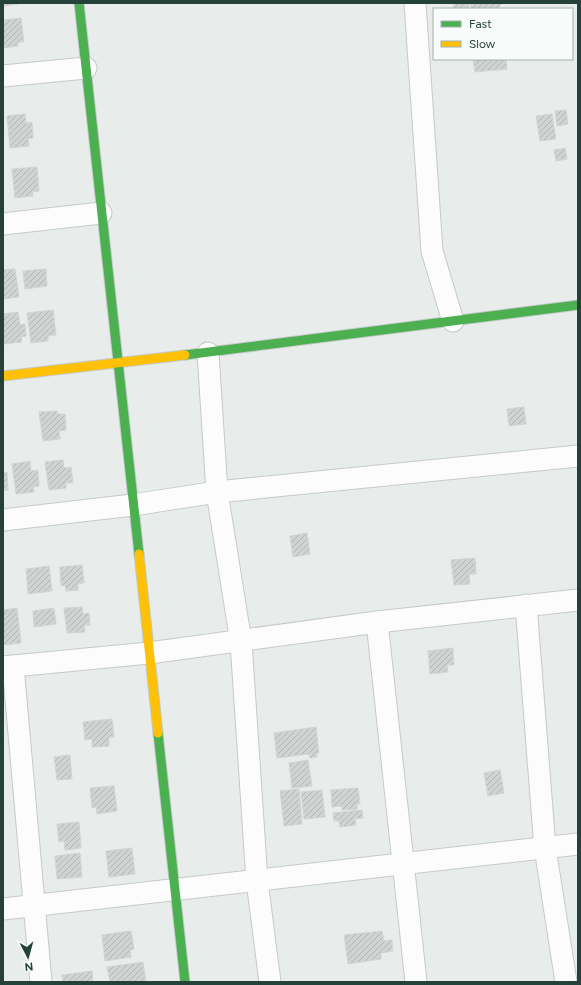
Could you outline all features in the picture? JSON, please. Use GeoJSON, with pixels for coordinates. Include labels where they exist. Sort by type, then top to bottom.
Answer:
{"type":"FeatureCollection","features":[{"type":"Feature","properties":{"kind":"street"},"geometry":{"type":"LineString","coordinates":[[79,3],[185,982]]}},
{"type":"Feature","properties":{"kind":"street"},"geometry":{"type":"LineString","coordinates":[[416,3],[432,251],[453,321]]}},
{"type":"Feature","properties":{"kind":"street"},"geometry":{"type":"LineString","coordinates":[[3,76],[86,68]]}},
{"type":"Feature","properties":{"kind":"street"},"geometry":{"type":"LineString","coordinates":[[3,224],[101,213]]}},
{"type":"Feature","properties":{"kind":"street"},"geometry":{"type":"LineString","coordinates":[[3,376],[208,353],[578,305]]}},
{"type":"Feature","properties":{"kind":"street"},"geometry":{"type":"LineString","coordinates":[[208,353],[217,492],[241,642],[257,881],[270,982]]}},
{"type":"Feature","properties":{"kind":"street"},"geometry":{"type":"LineString","coordinates":[[3,520],[133,505],[217,492],[578,456]]}},
{"type":"Feature","properties":{"kind":"street"},"geometry":{"type":"LineString","coordinates":[[41,982],[8,667],[149,653],[241,642],[377,622],[578,600]]}},
{"type":"Feature","properties":{"kind":"street"},"geometry":{"type":"LineString","coordinates":[[526,605],[545,848],[566,982]]}},
{"type":"Feature","properties":{"kind":"street"},"geometry":{"type":"LineString","coordinates":[[377,622],[402,864],[416,982]]}},
{"type":"Feature","properties":{"kind":"street"},"geometry":{"type":"LineString","coordinates":[[3,909],[578,844]]}},
{"type":"Feature","properties":{"kind":"building"},"geometry":{"type":"Polygon","coordinates":[[[3,3],[18,3],[18,4],[3,6],[3,3]]]}},
{"type":"Feature","properties":{"kind":"building"},"geometry":{"type":"Polygon","coordinates":[[[453,3],[469,3],[469,7],[454,8],[453,3]]]}},
{"type":"Feature","properties":{"kind":"building"},"geometry":{"type":"Polygon","coordinates":[[[470,3],[500,3],[501,6],[499,6],[499,8],[471,8],[470,3]]]}},
{"type":"Feature","properties":{"kind":"building"},"geometry":{"type":"Polygon","coordinates":[[[21,18],[24,42],[18,42],[18,46],[3,48],[3,20],[21,18]]]}},
{"type":"Feature","properties":{"kind":"building"},"geometry":{"type":"Polygon","coordinates":[[[473,60],[506,60],[507,69],[475,72],[473,60]]]}},
{"type":"Feature","properties":{"kind":"building"},"geometry":{"type":"Polygon","coordinates":[[[566,110],[568,124],[557,126],[555,111],[566,110]]]}},
{"type":"Feature","properties":{"kind":"building"},"geometry":{"type":"Polygon","coordinates":[[[25,114],[26,123],[32,122],[33,138],[28,139],[29,146],[10,148],[7,116],[25,114]]]}},
{"type":"Feature","properties":{"kind":"building"},"geometry":{"type":"Polygon","coordinates":[[[552,114],[556,139],[540,141],[536,116],[552,114]]]}},
{"type":"Feature","properties":{"kind":"building"},"geometry":{"type":"Polygon","coordinates":[[[565,148],[567,159],[556,161],[554,150],[565,148]]]}},
{"type":"Feature","properties":{"kind":"building"},"geometry":{"type":"Polygon","coordinates":[[[37,167],[39,191],[32,192],[33,196],[15,198],[12,169],[37,167]]]}},
{"type":"Feature","properties":{"kind":"building"},"geometry":{"type":"Polygon","coordinates":[[[15,269],[19,297],[3,299],[3,270],[15,269]]]}},
{"type":"Feature","properties":{"kind":"building"},"geometry":{"type":"Polygon","coordinates":[[[46,269],[47,286],[25,289],[23,271],[46,269]]]}},
{"type":"Feature","properties":{"kind":"building"},"geometry":{"type":"Polygon","coordinates":[[[53,310],[56,335],[48,336],[48,341],[31,343],[27,313],[53,310]]]}},
{"type":"Feature","properties":{"kind":"building"},"geometry":{"type":"Polygon","coordinates":[[[18,312],[20,325],[25,324],[26,336],[21,337],[22,342],[3,344],[3,314],[18,312]]]}},
{"type":"Feature","properties":{"kind":"building"},"geometry":{"type":"Polygon","coordinates":[[[524,407],[526,424],[509,426],[507,409],[524,407]]]}},
{"type":"Feature","properties":{"kind":"building"},"geometry":{"type":"Polygon","coordinates":[[[57,411],[57,414],[65,414],[66,430],[59,431],[60,439],[43,441],[39,412],[57,411]]]}},
{"type":"Feature","properties":{"kind":"building"},"geometry":{"type":"Polygon","coordinates":[[[63,460],[64,468],[71,467],[73,483],[66,483],[66,488],[49,490],[45,462],[63,460]]]}},
{"type":"Feature","properties":{"kind":"building"},"geometry":{"type":"Polygon","coordinates":[[[30,461],[31,471],[38,470],[39,486],[33,487],[34,492],[16,494],[12,464],[30,461]]]}},
{"type":"Feature","properties":{"kind":"building"},"geometry":{"type":"Polygon","coordinates":[[[7,472],[8,490],[3,491],[3,473],[7,472]]]}},
{"type":"Feature","properties":{"kind":"building"},"geometry":{"type":"Polygon","coordinates":[[[307,533],[310,554],[293,557],[290,536],[307,533]]]}},
{"type":"Feature","properties":{"kind":"building"},"geometry":{"type":"Polygon","coordinates":[[[475,558],[476,574],[469,574],[470,584],[454,585],[451,560],[475,558]]]}},
{"type":"Feature","properties":{"kind":"building"},"geometry":{"type":"Polygon","coordinates":[[[82,565],[84,583],[78,584],[78,590],[66,591],[65,585],[61,586],[60,567],[82,565]]]}},
{"type":"Feature","properties":{"kind":"building"},"geometry":{"type":"Polygon","coordinates":[[[49,566],[52,591],[28,594],[26,569],[49,566]]]}},
{"type":"Feature","properties":{"kind":"building"},"geometry":{"type":"Polygon","coordinates":[[[82,607],[83,614],[89,613],[90,625],[84,625],[85,632],[67,633],[64,608],[82,607]]]}},
{"type":"Feature","properties":{"kind":"building"},"geometry":{"type":"Polygon","coordinates":[[[17,608],[21,643],[3,645],[3,610],[17,608]]]}},
{"type":"Feature","properties":{"kind":"building"},"geometry":{"type":"Polygon","coordinates":[[[54,608],[56,624],[34,627],[33,611],[54,608]]]}},
{"type":"Feature","properties":{"kind":"building"},"geometry":{"type":"Polygon","coordinates":[[[453,648],[454,665],[447,665],[448,672],[430,674],[428,651],[453,648]]]}},
{"type":"Feature","properties":{"kind":"building"},"geometry":{"type":"Polygon","coordinates":[[[112,719],[114,737],[109,737],[109,746],[92,747],[92,739],[85,740],[83,722],[112,719]]]}},
{"type":"Feature","properties":{"kind":"building"},"geometry":{"type":"Polygon","coordinates":[[[316,727],[319,753],[317,753],[317,757],[310,758],[309,754],[277,758],[274,733],[316,727]]]}},
{"type":"Feature","properties":{"kind":"building"},"geometry":{"type":"Polygon","coordinates":[[[70,755],[72,779],[57,780],[54,757],[70,755]]]}},
{"type":"Feature","properties":{"kind":"building"},"geometry":{"type":"Polygon","coordinates":[[[308,760],[312,786],[292,788],[289,763],[308,760]]]}},
{"type":"Feature","properties":{"kind":"building"},"geometry":{"type":"Polygon","coordinates":[[[500,770],[504,793],[488,796],[484,773],[500,770]]]}},
{"type":"Feature","properties":{"kind":"building"},"geometry":{"type":"Polygon","coordinates":[[[114,786],[117,811],[97,814],[96,807],[92,808],[90,788],[114,786]]]}},
{"type":"Feature","properties":{"kind":"building"},"geometry":{"type":"Polygon","coordinates":[[[358,788],[360,804],[357,804],[357,809],[342,810],[342,806],[332,807],[331,790],[358,788]]]}},
{"type":"Feature","properties":{"kind":"building"},"geometry":{"type":"Polygon","coordinates":[[[299,789],[302,824],[284,826],[280,791],[299,789]]]}},
{"type":"Feature","properties":{"kind":"building"},"geometry":{"type":"Polygon","coordinates":[[[322,790],[325,817],[304,819],[301,792],[322,790]]]}},
{"type":"Feature","properties":{"kind":"building"},"geometry":{"type":"Polygon","coordinates":[[[362,810],[363,818],[355,819],[356,825],[340,827],[339,821],[334,821],[333,813],[362,810]]]}},
{"type":"Feature","properties":{"kind":"building"},"geometry":{"type":"Polygon","coordinates":[[[79,822],[81,848],[65,850],[64,841],[59,842],[57,824],[79,822]]]}},
{"type":"Feature","properties":{"kind":"building"},"geometry":{"type":"Polygon","coordinates":[[[132,848],[135,874],[109,877],[106,851],[132,848]]]}},
{"type":"Feature","properties":{"kind":"building"},"geometry":{"type":"Polygon","coordinates":[[[80,853],[82,877],[57,879],[55,856],[80,853]]]}},
{"type":"Feature","properties":{"kind":"building"},"geometry":{"type":"Polygon","coordinates":[[[131,931],[134,949],[130,950],[131,957],[105,961],[102,935],[131,931]]]}},
{"type":"Feature","properties":{"kind":"building"},"geometry":{"type":"Polygon","coordinates":[[[382,931],[384,941],[392,940],[393,951],[381,953],[381,959],[348,964],[344,935],[382,931]]]}},
{"type":"Feature","properties":{"kind":"building"},"geometry":{"type":"Polygon","coordinates":[[[143,962],[146,982],[110,982],[107,967],[143,962]]]}},
{"type":"Feature","properties":{"kind":"building"},"geometry":{"type":"Polygon","coordinates":[[[92,971],[93,982],[63,982],[62,975],[92,971]]]}},
{"type":"Feature","properties":{"kind":"traffic: fast"},"geometry":{"type":"LineString","coordinates":[[79,3],[139,554]]}},
{"type":"Feature","properties":{"kind":"traffic: fast"},"geometry":{"type":"LineString","coordinates":[[185,355],[578,305]]}},
{"type":"Feature","properties":{"kind":"traffic: fast"},"geometry":{"type":"LineString","coordinates":[[158,733],[185,982]]}},
{"type":"Feature","properties":{"kind":"traffic: slow"},"geometry":{"type":"LineString","coordinates":[[3,376],[185,355]]}},
{"type":"Feature","properties":{"kind":"traffic: slow"},"geometry":{"type":"LineString","coordinates":[[139,554],[158,733]]}}]}
